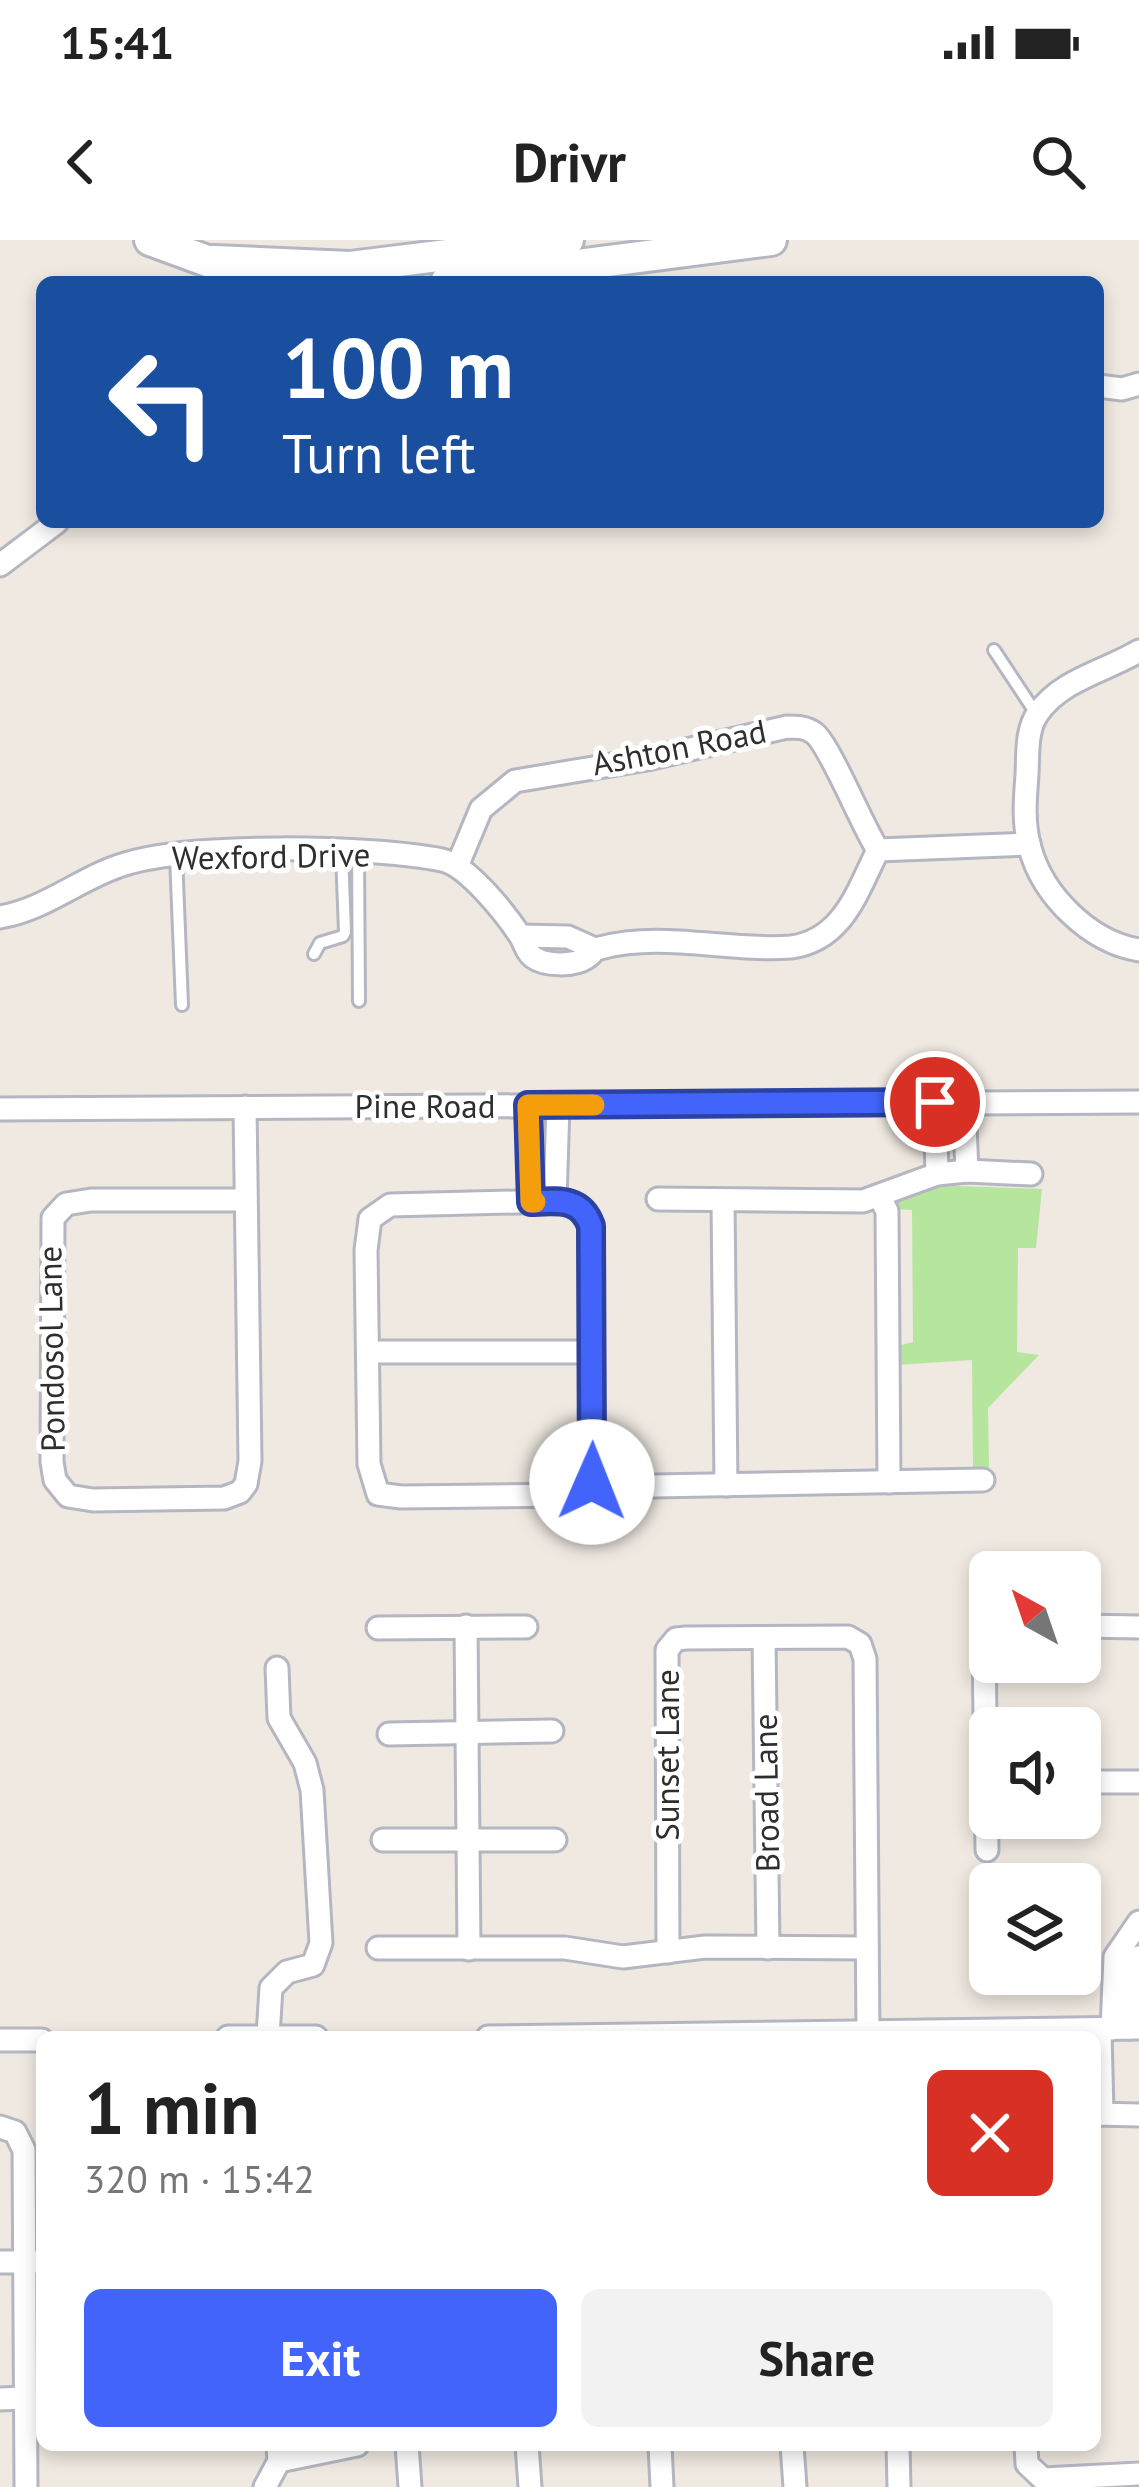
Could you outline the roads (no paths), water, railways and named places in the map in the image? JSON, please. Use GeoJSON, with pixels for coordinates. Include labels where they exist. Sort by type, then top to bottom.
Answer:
{"type":"FeatureCollection","features":[{"type":"Feature","properties":{"kind":"street"},"geometry":{"type":"LineString","coordinates":[[150,240],[254,276]]}},
{"type":"Feature","properties":{"kind":"street"},"geometry":{"type":"LineString","coordinates":[[214,261],[350,267],[546,246],[771,240]]}},
{"type":"Feature","properties":{"kind":"street"},"geometry":{"type":"LineString","coordinates":[[463,276],[546,246]]}},
{"type":"Feature","properties":{"kind":"street"},"geometry":{"type":"LineString","coordinates":[[1104,387],[1122,389],[1139,384]]}},
{"type":"Feature","properties":{"kind":"street"},"geometry":{"type":"LineString","coordinates":[[0,565],[49,528]]}},
{"type":"Feature","properties":{"kind":"street"},"geometry":{"type":"LineString","coordinates":[[1139,651],[1071,683],[1037,715],[1028,745],[1025,817],[1029,844],[1044,877],[1088,931],[1139,950]]}},
{"type":"Feature","properties":{"kind":"street","name":"Ashton Road"},"geometry":{"type":"LineString","coordinates":[[458,864],[481,809],[515,781],[691,750],[787,727],[807,729],[824,742],[853,809],[878,850]]}},
{"type":"Feature","properties":{"kind":"street"},"geometry":{"type":"LineString","coordinates":[[458,864],[521,936],[529,953],[541,961],[579,961],[596,949],[660,943],[781,948],[811,944],[844,916],[878,850],[1029,844]]}},
{"type":"Feature","properties":{"kind":"street","name":"Wexford Drive"},"geometry":{"type":"LineString","coordinates":[[0,917],[38,906],[116,867],[176,856],[350,853],[458,864]]}},
{"type":"Feature","properties":{"kind":"street"},"geometry":{"type":"LineString","coordinates":[[935,1102],[938,1174]]}},
{"type":"Feature","properties":{"kind":"street"},"geometry":{"type":"LineString","coordinates":[[964,1102],[968,1171]]}},
{"type":"Feature","properties":{"kind":"street","name":"Pine Road"},"geometry":{"type":"LineString","coordinates":[[0,1109],[1139,1102]]}},
{"type":"Feature","properties":{"kind":"street"},"geometry":{"type":"LineString","coordinates":[[528,1105],[531,1202]]}},
{"type":"Feature","properties":{"kind":"street"},"geometry":{"type":"LineString","coordinates":[[555,1202],[558,1105]]}},
{"type":"Feature","properties":{"kind":"street","name":"Pondosol Lane"},"geometry":{"type":"LineString","coordinates":[[244,1107],[251,1408],[246,1484],[224,1498],[93,1500],[68,1496],[55,1480],[52,1462],[52,1217],[66,1204],[91,1200],[246,1200]]}},
{"type":"Feature","properties":{"kind":"street"},"geometry":{"type":"LineString","coordinates":[[658,1199],[863,1201],[938,1174],[1031,1174]]}},
{"type":"Feature","properties":{"kind":"street"},"geometry":{"type":"LineString","coordinates":[[879,1196],[887,1210],[889,1482]]}},
{"type":"Feature","properties":{"kind":"street"},"geometry":{"type":"LineString","coordinates":[[723,1200],[726,1485]]}},
{"type":"Feature","properties":{"kind":"street"},"geometry":{"type":"LineString","coordinates":[[531,1202],[577,1205],[591,1226],[592,1482],[571,1495],[378,1494],[370,1474],[367,1227],[375,1212],[404,1204],[531,1202]]}},
{"type":"Feature","properties":{"kind":"street"},"geometry":{"type":"LineString","coordinates":[[368,1352],[591,1352]]}},
{"type":"Feature","properties":{"kind":"street"},"geometry":{"type":"LineString","coordinates":[[654,1486],[983,1480]]}},
{"type":"Feature","properties":{"kind":"street"},"geometry":{"type":"LineString","coordinates":[[466,1626],[469,1948]]}},
{"type":"Feature","properties":{"kind":"street"},"geometry":{"type":"LineString","coordinates":[[378,1628],[526,1627]]}},
{"type":"Feature","properties":{"kind":"street"},"geometry":{"type":"LineString","coordinates":[[1101,1627],[1139,1627]]}},
{"type":"Feature","properties":{"kind":"street","name":"Sunset Lane"},"geometry":{"type":"LineString","coordinates":[[668,1952],[668,1650],[676,1639],[686,1638],[841,1636],[856,1640],[863,1648],[868,2031]]}},
{"type":"Feature","properties":{"kind":"street","name":"Broad Lane"},"geometry":{"type":"LineString","coordinates":[[764,1638],[768,1948]]}},
{"type":"Feature","properties":{"kind":"street"},"geometry":{"type":"LineString","coordinates":[[268,2031],[272,1988],[287,1972],[313,1965],[321,1942],[312,1790],[305,1763],[279,1718],[277,1668]]}},
{"type":"Feature","properties":{"kind":"street"},"geometry":{"type":"LineString","coordinates":[[388,1735],[552,1731]]}},
{"type":"Feature","properties":{"kind":"street"},"geometry":{"type":"LineString","coordinates":[[1101,1782],[1139,1782]]}},
{"type":"Feature","properties":{"kind":"street"},"geometry":{"type":"LineString","coordinates":[[987,1839],[987,1850]]}},
{"type":"Feature","properties":{"kind":"street"},"geometry":{"type":"LineString","coordinates":[[383,1840],[555,1840]]}},
{"type":"Feature","properties":{"kind":"street"},"geometry":{"type":"LineString","coordinates":[[1120,2029],[1115,1957],[1139,1922]]}},
{"type":"Feature","properties":{"kind":"street"},"geometry":{"type":"LineString","coordinates":[[378,1948],[565,1948],[608,1957],[705,1947],[867,1948]]}},
{"type":"Feature","properties":{"kind":"street"},"geometry":{"type":"LineString","coordinates":[[1101,2102],[1139,1957]]}},
{"type":"Feature","properties":{"kind":"street"},"geometry":{"type":"LineString","coordinates":[[994,2031],[1120,2029]]}},
{"type":"Feature","properties":{"kind":"street"},"geometry":{"type":"LineString","coordinates":[[0,2040],[36,2040]]}},
{"type":"Feature","properties":{"kind":"street"},"geometry":{"type":"LineString","coordinates":[[1101,2114],[1139,2115]]}},
{"type":"Feature","properties":{"kind":"street"},"geometry":{"type":"LineString","coordinates":[[0,2127],[15,2132],[22,2144],[33,2187],[26,2487]]}},
{"type":"Feature","properties":{"kind":"street"},"geometry":{"type":"LineString","coordinates":[[0,2262],[33,2262]]}},
{"type":"Feature","properties":{"kind":"street"},"geometry":{"type":"LineString","coordinates":[[0,2399],[30,2391]]}},
{"type":"Feature","properties":{"kind":"street"},"geometry":{"type":"LineString","coordinates":[[407,2451],[410,2487]]}},
{"type":"Feature","properties":{"kind":"street"},"geometry":{"type":"LineString","coordinates":[[527,2451],[530,2487]]}},
{"type":"Feature","properties":{"kind":"street"},"geometry":{"type":"LineString","coordinates":[[660,2451],[662,2487]]}},
{"type":"Feature","properties":{"kind":"street"},"geometry":{"type":"LineString","coordinates":[[792,2451],[795,2487]]}},
{"type":"Feature","properties":{"kind":"street"},"geometry":{"type":"LineString","coordinates":[[898,2451],[899,2487]]}},
{"type":"Feature","properties":{"kind":"street"},"geometry":{"type":"LineString","coordinates":[[1026,2451],[1027,2464],[1042,2479],[1139,2474]]}},
{"type":"Feature","properties":{"kind":"street"},"geometry":{"type":"LineString","coordinates":[[265,2487],[278,2453]]}},
{"type":"Feature","properties":{"kind":"lane"},"geometry":{"type":"LineString","coordinates":[[994,650],[1037,715]]}},
{"type":"Feature","properties":{"kind":"lane"},"geometry":{"type":"LineString","coordinates":[[314,954],[320,943],[345,932],[350,853]]}},
{"type":"Feature","properties":{"kind":"lane"},"geometry":{"type":"LineString","coordinates":[[350,853],[359,1000]]}},
{"type":"Feature","properties":{"kind":"lane"},"geometry":{"type":"LineString","coordinates":[[176,856],[182,1005]]}}]}
